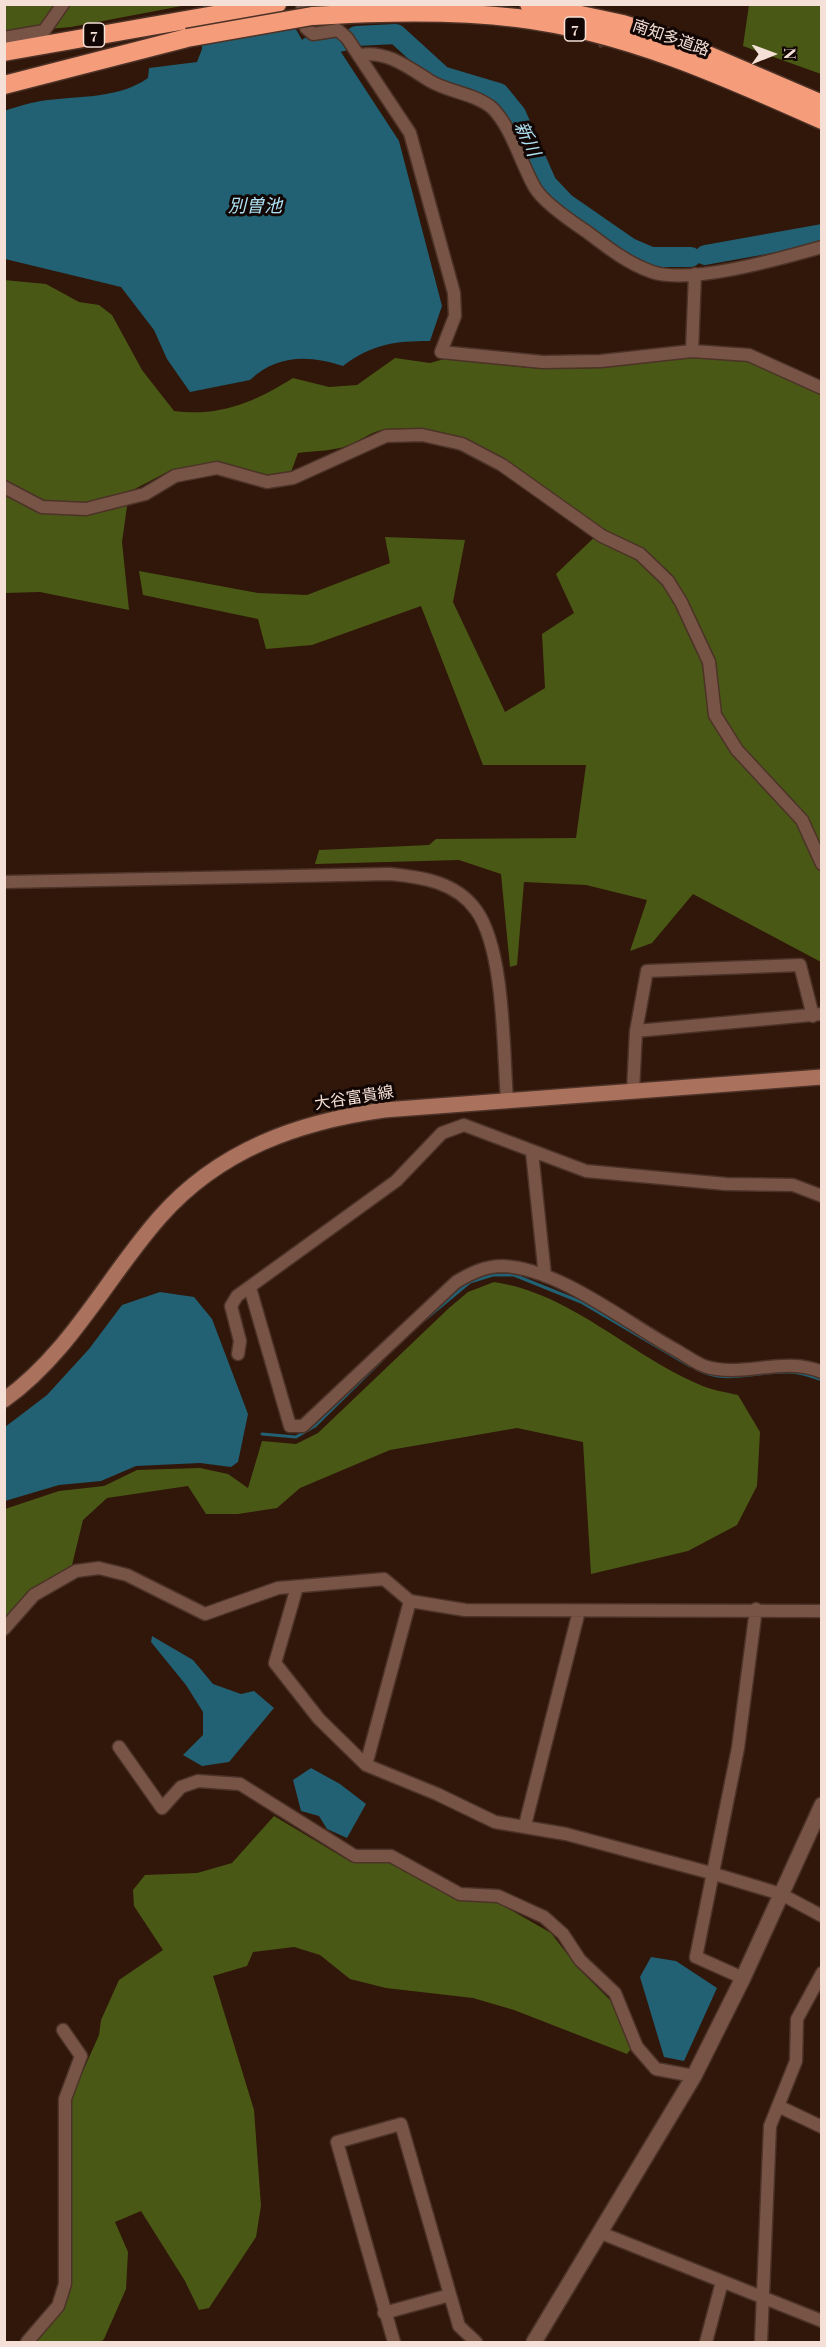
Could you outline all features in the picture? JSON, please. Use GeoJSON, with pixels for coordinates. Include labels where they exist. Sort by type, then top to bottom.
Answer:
{"type":"FeatureCollection","features":[{"type":"Feature","properties":{"kind":"highway","name":"7"},"geometry":{"type":"LineString","coordinates":[[4,52],[277,4]]}},
{"type":"Feature","properties":{"kind":"highway","name":"南知多道路"},"geometry":{"type":"LineString","coordinates":[[529,4],[623,24],[669,38],[822,104]]}},
{"type":"Feature","properties":{"kind":"highway","name":"南知多道路"},"geometry":{"type":"LineString","coordinates":[[4,85],[307,10],[466,14],[518,18],[569,28],[676,58],[822,120]]}},
{"type":"Feature","properties":{"kind":"main road","name":"大谷富貴線"},"geometry":{"type":"LineString","coordinates":[[4,1400],[30,1382],[81,1323],[160,1217],[190,1188],[224,1163],[266,1139],[324,1120],[384,1110],[822,1077]]}},
{"type":"Feature","properties":{"kind":"street"},"geometry":{"type":"LineString","coordinates":[[4,38],[44,31],[63,4]]}},
{"type":"Feature","properties":{"kind":"street"},"geometry":{"type":"LineString","coordinates":[[307,10],[306,28],[313,34],[338,30],[347,38],[410,133],[454,293],[455,315],[441,352],[543,362],[601,361],[692,351],[749,355],[822,388]]}},
{"type":"Feature","properties":{"kind":"street"},"geometry":{"type":"LineString","coordinates":[[360,56],[370,53],[399,61],[435,84],[492,108],[512,139],[536,190],[574,224],[625,261],[655,273],[695,274],[761,264],[822,247]]}},
{"type":"Feature","properties":{"kind":"street"},"geometry":{"type":"LineString","coordinates":[[692,351],[695,274]]}},
{"type":"Feature","properties":{"kind":"street"},"geometry":{"type":"LineString","coordinates":[[4,488],[42,507],[86,509],[145,494],[175,476],[217,468],[267,482],[293,478],[386,436],[422,435],[462,444],[502,465],[602,536],[640,554],[668,580],[709,662],[715,715],[736,750],[802,820],[822,864]]}},
{"type":"Feature","properties":{"kind":"street"},"geometry":{"type":"LineString","coordinates":[[4,882],[390,874],[423,877],[453,890],[476,910],[488,934],[494,956],[507,1100]]}},
{"type":"Feature","properties":{"kind":"street"},"geometry":{"type":"LineString","coordinates":[[633,1091],[636,1031],[647,971],[800,965],[817,1015],[636,1031]]}},
{"type":"Feature","properties":{"kind":"street"},"geometry":{"type":"LineString","coordinates":[[238,1354],[240,1341],[231,1306],[237,1296],[396,1181],[442,1133],[464,1125],[586,1171],[726,1185],[793,1185],[822,1196]]}},
{"type":"Feature","properties":{"kind":"street"},"geometry":{"type":"LineString","coordinates":[[532,1152],[545,1276]]}},
{"type":"Feature","properties":{"kind":"street"},"geometry":{"type":"LineString","coordinates":[[250,1288],[290,1426],[303,1426],[456,1282],[478,1270],[503,1266],[545,1276],[584,1295],[704,1366],[728,1369],[795,1365],[822,1372]]}},
{"type":"Feature","properties":{"kind":"street"},"geometry":{"type":"LineString","coordinates":[[4,1629],[34,1595],[76,1571],[99,1568],[127,1575],[205,1614],[278,1588],[384,1579],[410,1601],[465,1610],[756,1609],[822,1611]]}},
{"type":"Feature","properties":{"kind":"street"},"geometry":{"type":"LineString","coordinates":[[297,1587],[275,1663],[319,1719],[366,1765],[437,1794],[495,1822],[525,1825],[711,1873],[781,1894],[822,1916]]}},
{"type":"Feature","properties":{"kind":"street"},"geometry":{"type":"LineString","coordinates":[[366,1765],[410,1601]]}},
{"type":"Feature","properties":{"kind":"street"},"geometry":{"type":"LineString","coordinates":[[743,1978],[696,1957],[711,1873],[738,1748],[756,1609]]}},
{"type":"Feature","properties":{"kind":"street"},"geometry":{"type":"LineString","coordinates":[[525,1825],[579,1611]]}},
{"type":"Feature","properties":{"kind":"street"},"geometry":{"type":"LineString","coordinates":[[119,1747],[162,1808],[182,1786],[198,1781],[240,1785],[355,1856],[391,1856],[460,1894],[498,1896],[544,1917],[563,1934],[580,1960],[615,1993],[637,2048],[656,2069],[694,2076]]}},
{"type":"Feature","properties":{"kind":"street"},"geometry":{"type":"LineString","coordinates":[[534,2343],[694,2076],[743,1978],[822,1805]]}},
{"type":"Feature","properties":{"kind":"street"},"geometry":{"type":"LineString","coordinates":[[761,2343],[770,2126],[796,2061],[798,2019],[822,1973]]}},
{"type":"Feature","properties":{"kind":"street"},"geometry":{"type":"LineString","coordinates":[[27,2343],[58,2306],[65,2284],[65,2099],[81,2056],[63,2030]]}},
{"type":"Feature","properties":{"kind":"street"},"geometry":{"type":"LineString","coordinates":[[778,2106],[822,2127]]}},
{"type":"Feature","properties":{"kind":"street"},"geometry":{"type":"LineString","coordinates":[[394,2343],[337,2142],[400,2124],[459,2326],[476,2343]]}},
{"type":"Feature","properties":{"kind":"street"},"geometry":{"type":"LineString","coordinates":[[601,2233],[822,2321]]}},
{"type":"Feature","properties":{"kind":"street"},"geometry":{"type":"LineString","coordinates":[[706,2343],[722,2282]]}},
{"type":"Feature","properties":{"kind":"street"},"geometry":{"type":"LineString","coordinates":[[384,2313],[450,2295]]}},
{"type":"Feature","properties":{"kind":"green space"},"geometry":{"type":"Polygon","coordinates":[[[5,5],[187,5],[71,27],[5,33],[5,5]]]}},
{"type":"Feature","properties":{"kind":"green space"},"geometry":{"type":"Polygon","coordinates":[[[749,5],[821,5],[821,74],[743,46],[749,5]]]}},
{"type":"Feature","properties":{"kind":"green space"},"geometry":{"type":"Polygon","coordinates":[[[4,280],[46,284],[79,302],[99,305],[112,315],[142,370],[174,411],[222,410],[251,401],[293,378],[329,387],[357,385],[395,358],[430,363],[444,359],[541,369],[601,368],[689,357],[750,361],[821,394],[821,962],[693,894],[652,943],[630,951],[647,900],[586,885],[524,882],[517,965],[510,967],[501,874],[459,860],[315,864],[319,850],[429,845],[436,839],[576,838],[586,765],[483,765],[421,606],[312,645],[266,649],[258,619],[143,595],[139,571],[258,593],[307,595],[390,563],[385,537],[465,540],[453,602],[505,712],[545,688],[542,634],[574,613],[556,574],[603,529],[528,475],[475,445],[447,435],[418,429],[387,429],[344,447],[298,453],[291,472],[263,475],[218,462],[171,470],[129,492],[122,542],[129,610],[40,592],[5,593],[4,280]]]}},
{"type":"Feature","properties":{"kind":"green space"},"geometry":{"type":"Polygon","coordinates":[[[494,1282],[522,1288],[548,1298],[698,1384],[738,1395],[760,1432],[757,1486],[737,1525],[688,1551],[591,1574],[583,1442],[517,1428],[390,1450],[300,1488],[277,1508],[238,1514],[206,1514],[188,1486],[107,1498],[83,1520],[72,1565],[28,1592],[5,1619],[5,1509],[59,1491],[104,1486],[137,1470],[200,1468],[228,1474],[248,1488],[262,1441],[296,1444],[318,1433],[449,1308],[468,1292],[494,1282]]]}},
{"type":"Feature","properties":{"kind":"green space"},"geometry":{"type":"Polygon","coordinates":[[[274,1816],[351,1862],[390,1862],[497,1902],[551,1933],[578,1968],[611,2001],[631,2049],[627,2054],[514,2010],[473,1998],[386,1988],[350,1979],[320,1955],[294,1947],[253,1952],[247,1966],[213,1976],[254,2110],[261,2206],[256,2237],[209,2308],[199,2310],[185,2281],[141,2211],[115,2222],[128,2252],[126,2289],[104,2339],[101,2342],[35,2342],[64,2308],[71,2288],[71,2098],[99,2035],[101,2020],[119,1980],[163,1950],[134,1906],[133,1890],[145,1875],[197,1873],[232,1863],[274,1816]]]}},
{"type":"Feature","properties":{"kind":"water","name":"別曽池"},"geometry":{"type":"Polygon","coordinates":[[[203,5],[282,5],[309,52],[339,49],[399,141],[442,306],[430,341],[384,345],[364,353],[343,366],[306,359],[283,361],[260,371],[250,380],[190,392],[167,359],[154,330],[121,287],[5,259],[4,111],[46,100],[121,91],[148,78],[149,68],[197,62],[202,49],[203,5]]]}},
{"type":"Feature","properties":{"kind":"water"},"geometry":{"type":"Polygon","coordinates":[[[160,1292],[194,1297],[212,1319],[248,1414],[238,1462],[231,1467],[200,1463],[136,1466],[101,1481],[59,1485],[5,1501],[5,1427],[47,1395],[89,1349],[122,1305],[160,1292]]]}},
{"type":"Feature","properties":{"kind":"water"},"geometry":{"type":"Polygon","coordinates":[[[152,1636],[193,1660],[213,1684],[241,1694],[254,1691],[274,1708],[229,1762],[202,1766],[183,1755],[203,1735],[203,1712],[186,1685],[151,1642],[152,1636]]]}},
{"type":"Feature","properties":{"kind":"water"},"geometry":{"type":"Polygon","coordinates":[[[311,1768],[340,1784],[366,1804],[347,1838],[327,1829],[319,1816],[301,1811],[293,1780],[311,1768]]]}},
{"type":"Feature","properties":{"kind":"water"},"geometry":{"type":"Polygon","coordinates":[[[651,1957],[676,1961],[717,1988],[684,2061],[664,2057],[640,1977],[651,1957]]]}},
{"type":"Feature","properties":{"kind":"waterway","name":"新川"},"geometry":{"type":"LineString","coordinates":[[356,36],[396,34],[442,76],[499,93],[516,114],[547,184],[565,203],[630,248],[651,257],[691,257]]}},
{"type":"Feature","properties":{"kind":"waterway","name":"新川"},"geometry":{"type":"LineString","coordinates":[[309,47],[344,41]]}},
{"type":"Feature","properties":{"kind":"waterway","name":"新川"},"geometry":{"type":"LineString","coordinates":[[705,255],[822,234]]}},
{"type":"Feature","properties":{"kind":"waterway"},"geometry":{"type":"LineString","coordinates":[[423,1321],[470,1282],[493,1275],[514,1275],[581,1302],[690,1366]]}},
{"type":"Feature","properties":{"kind":"waterway"},"geometry":{"type":"LineString","coordinates":[[262,1434],[296,1437],[315,1426],[381,1361]]}},
{"type":"Feature","properties":{"kind":"waterway"},"geometry":{"type":"LineString","coordinates":[[696,1369],[707,1374],[730,1377],[793,1372],[822,1380]]}},
{"type":"Feature","properties":{"kind":"tunnel"},"geometry":{"type":"LineString","coordinates":[[585,4],[605,46]]}}]}
